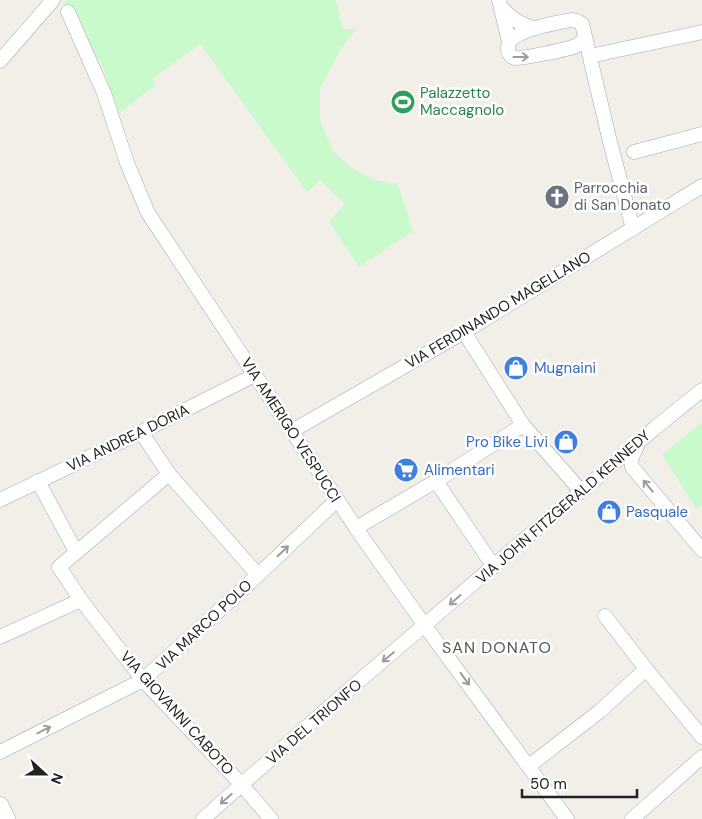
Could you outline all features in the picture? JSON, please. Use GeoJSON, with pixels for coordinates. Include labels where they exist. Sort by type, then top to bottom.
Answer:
{"type":"FeatureCollection","features":[{"type":"Feature","properties":{"kind":"street"},"geometry":{"type":"LineString","coordinates":[[0,62],[53,0]]}},
{"type":"Feature","properties":{"kind":"street"},"geometry":{"type":"LineString","coordinates":[[500,3],[511,17],[520,24],[534,28]]}},
{"type":"Feature","properties":{"kind":"street"},"geometry":{"type":"LineString","coordinates":[[500,3],[509,42],[508,48],[514,58],[524,58],[575,47],[585,38]]}},
{"type":"Feature","properties":{"kind":"street","name":"VIA AMERIGO VESPUCCI"},"geometry":{"type":"LineString","coordinates":[[68,12],[104,93],[127,163],[148,213],[356,528],[425,626],[567,819]]}},
{"type":"Feature","properties":{"kind":"street"},"geometry":{"type":"LineString","coordinates":[[509,42],[515,36],[534,28],[571,20],[582,24],[633,229]]}},
{"type":"Feature","properties":{"kind":"street"},"geometry":{"type":"LineString","coordinates":[[590,56],[702,32]]}},
{"type":"Feature","properties":{"kind":"street"},"geometry":{"type":"LineString","coordinates":[[634,152],[702,134]]}},
{"type":"Feature","properties":{"kind":"street","name":"VIA FERDINANDO MAGELLANO"},"geometry":{"type":"LineString","coordinates":[[292,431],[464,332],[702,186]]}},
{"type":"Feature","properties":{"kind":"street"},"geometry":{"type":"LineString","coordinates":[[464,332],[523,426],[581,491]]}},
{"type":"Feature","properties":{"kind":"street","name":"VIA ANDREA DORIA"},"geometry":{"type":"LineString","coordinates":[[0,500],[255,375]]}},
{"type":"Feature","properties":{"kind":"street","name":"VIA JOHN FITZGERALD KENNEDY"},"geometry":{"type":"LineString","coordinates":[[425,626],[581,491],[702,390]]}},
{"type":"Feature","properties":{"kind":"street"},"geometry":{"type":"LineString","coordinates":[[356,528],[523,426]]}},
{"type":"Feature","properties":{"kind":"street"},"geometry":{"type":"LineString","coordinates":[[141,432],[169,474],[258,575]]}},
{"type":"Feature","properties":{"kind":"street"},"geometry":{"type":"LineString","coordinates":[[632,467],[632,459],[638,443]]}},
{"type":"Feature","properties":{"kind":"street"},"geometry":{"type":"LineString","coordinates":[[612,465],[622,463],[632,467],[702,550]]}},
{"type":"Feature","properties":{"kind":"street"},"geometry":{"type":"LineString","coordinates":[[38,481],[76,552],[169,474]]}},
{"type":"Feature","properties":{"kind":"street"},"geometry":{"type":"LineString","coordinates":[[436,480],[494,567]]}},
{"type":"Feature","properties":{"kind":"street","name":"VIA MARCO POLO"},"geometry":{"type":"LineString","coordinates":[[0,752],[143,680],[337,500]]}},
{"type":"Feature","properties":{"kind":"street","name":"VIA GIOVANNI CABOTO"},"geometry":{"type":"LineString","coordinates":[[76,552],[59,567],[81,600],[143,680],[272,819]]}},
{"type":"Feature","properties":{"kind":"street"},"geometry":{"type":"LineString","coordinates":[[0,637],[81,600]]}},
{"type":"Feature","properties":{"kind":"street"},"geometry":{"type":"LineString","coordinates":[[605,616],[702,737]]}},
{"type":"Feature","properties":{"kind":"street","name":"VIA DEL TRIONFO"},"geometry":{"type":"LineString","coordinates":[[203,819],[425,626]]}},
{"type":"Feature","properties":{"kind":"street"},"geometry":{"type":"LineString","coordinates":[[529,766],[600,711],[646,669]]}},
{"type":"Feature","properties":{"kind":"street"},"geometry":{"type":"LineString","coordinates":[[632,819],[702,758]]}},
{"type":"Feature","properties":{"kind":"street"},"geometry":{"type":"LineString","coordinates":[[0,806],[6,819]]}},
{"type":"Feature","properties":{"kind":"green space"},"geometry":{"type":"Polygon","coordinates":[[[67,0],[336,0],[343,30],[357,28],[342,47],[320,89],[320,120],[333,151],[352,168],[374,180],[398,184],[413,231],[359,267],[329,221],[345,204],[320,180],[307,192],[200,44],[152,79],[156,85],[119,113],[100,59],[92,65],[63,4],[67,0]]]}},
{"type":"Feature","properties":{"kind":"green space"},"geometry":{"type":"Polygon","coordinates":[[[702,422],[702,504],[697,509],[662,455],[702,422]]]}},
{"type":"Feature","properties":{"kind":"place","name":"Palazzetto Maccagnolo"},"geometry":{"type":"Point","coordinates":[403,102]}},
{"type":"Feature","properties":{"kind":"place","name":"Parrocchia di San Donato"},"geometry":{"type":"Point","coordinates":[557,197]}},
{"type":"Feature","properties":{"kind":"place","name":"Mugnaini"},"geometry":{"type":"Point","coordinates":[516,368]}},
{"type":"Feature","properties":{"kind":"place","name":"Pro Bike Livi"},"geometry":{"type":"Point","coordinates":[566,442]}},
{"type":"Feature","properties":{"kind":"place","name":"Alimentari"},"geometry":{"type":"Point","coordinates":[406,470]}},
{"type":"Feature","properties":{"kind":"place","name":"Pasquale"},"geometry":{"type":"Point","coordinates":[609,512]}},
{"type":"Feature","properties":{"kind":"district","name":"SAN DONATO"},"geometry":{"type":"Point","coordinates":[497,647]}}]}
